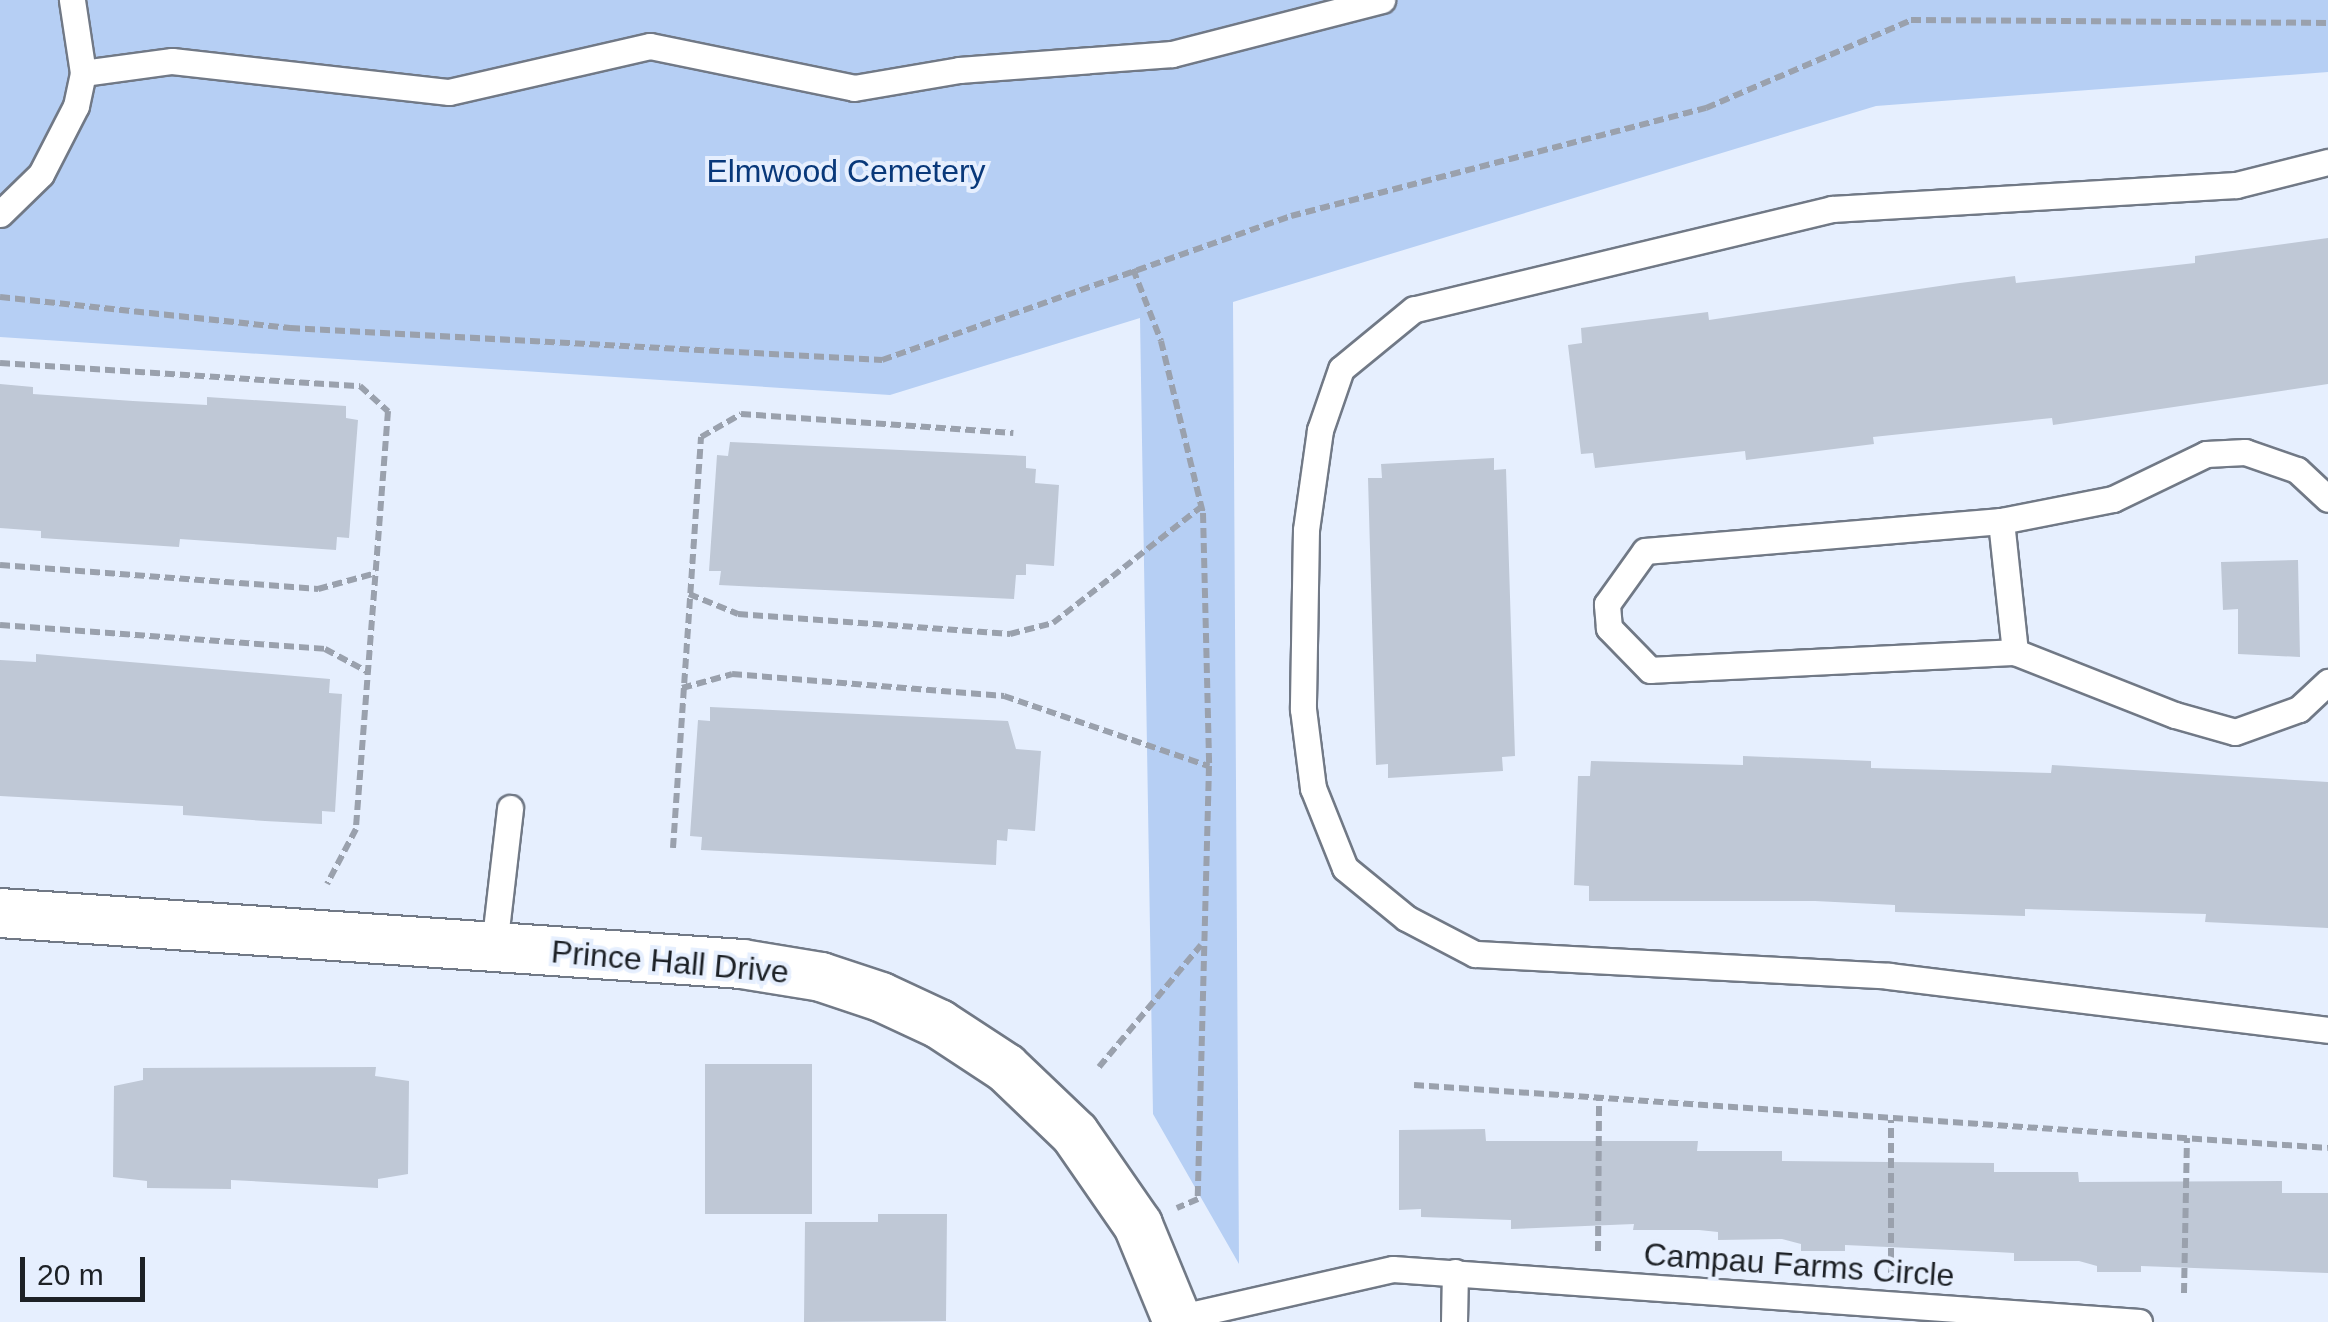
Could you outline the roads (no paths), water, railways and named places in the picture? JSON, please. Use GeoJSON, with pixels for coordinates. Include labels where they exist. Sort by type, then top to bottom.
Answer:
{"type":"FeatureCollection","features":[{"type":"Feature","properties":{"kind":"street","name":"Prince Hall Drive"},"geometry":{"type":"LineString","coordinates":[[0,913],[742,964],[821,977],[881,997],[939,1024],[1042,1099],[1075,1134],[1138,1225],[1178,1320]]}},
{"type":"Feature","properties":{"kind":"lane"},"geometry":{"type":"LineString","coordinates":[[0,214],[42,174],[64,140],[83,74],[72,0]]}},
{"type":"Feature","properties":{"kind":"lane"},"geometry":{"type":"LineString","coordinates":[[83,74],[172,62],[449,92],[650,46],[854,88],[959,70],[1172,54],[1366,1]]}},
{"type":"Feature","properties":{"kind":"lane"},"geometry":{"type":"LineString","coordinates":[[2328,162],[2236,185],[1832,209],[1414,309],[1341,370],[1320,430],[1306,530],[1304,708],[1312,788],[1345,868],[1406,918],[1475,954],[1889,976],[2328,1030]]}},
{"type":"Feature","properties":{"kind":"lane"},"geometry":{"type":"LineString","coordinates":[[2328,498],[2298,470],[2245,452],[2206,454],[2113,500],[2001,521],[1644,551],[1607,604],[1609,628],[1650,670],[2015,652],[2175,716],[2235,732],[2299,709],[2328,682]]}},
{"type":"Feature","properties":{"kind":"lane"},"geometry":{"type":"LineString","coordinates":[[2001,521],[2015,652]]}},
{"type":"Feature","properties":{"kind":"lane"},"geometry":{"type":"LineString","coordinates":[[494,947],[510,808]]}},
{"type":"Feature","properties":{"kind":"lane","name":"Campau Farms Circle"},"geometry":{"type":"LineString","coordinates":[[1178,1320],[1392,1269],[2139,1322]]}},
{"type":"Feature","properties":{"kind":"lane"},"geometry":{"type":"LineString","coordinates":[[1454,1322],[1455,1272]]}},
{"type":"Feature","properties":{"kind":"park label","name":"Elmwood Cemetery"},"geometry":{"type":"Point","coordinates":[846,171]}}]}
